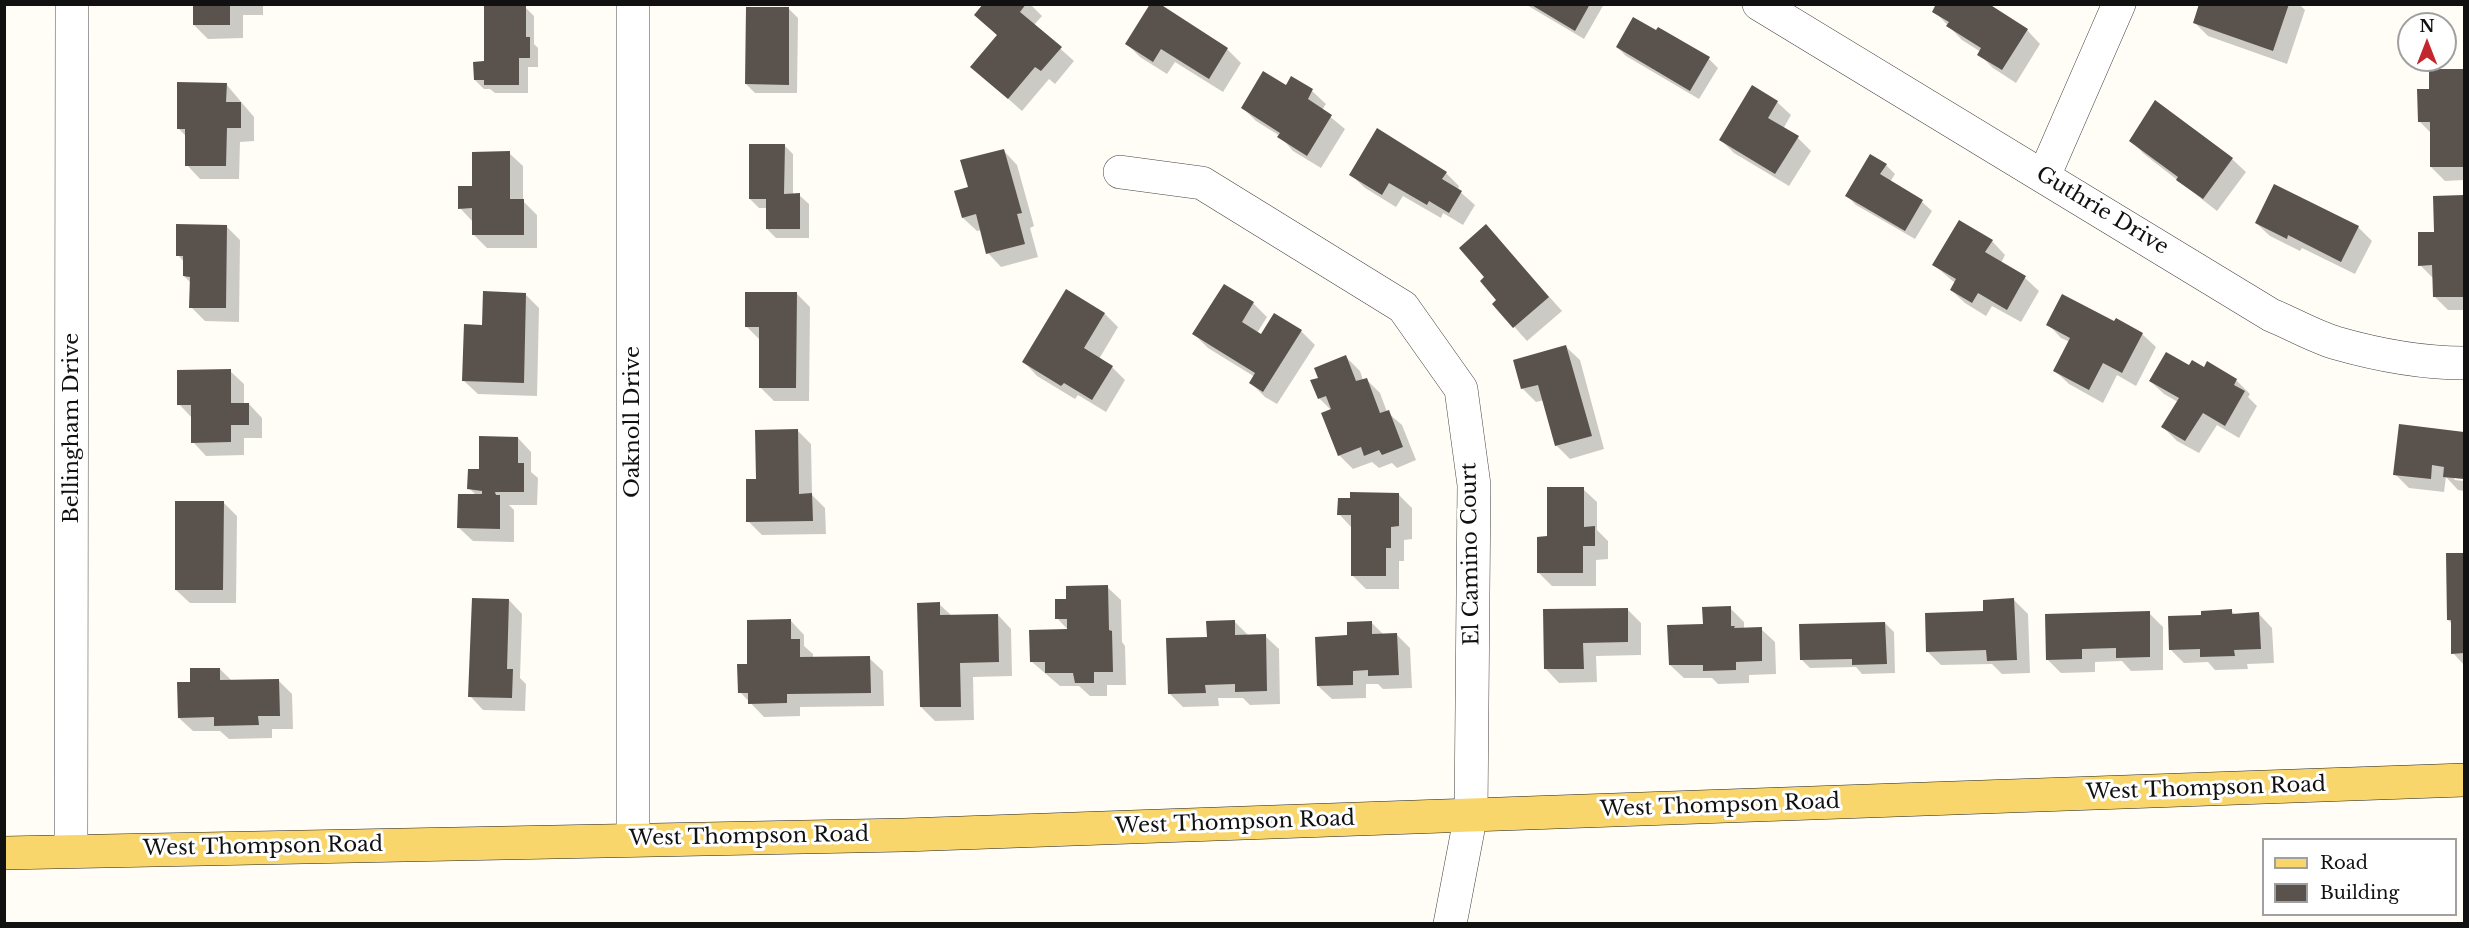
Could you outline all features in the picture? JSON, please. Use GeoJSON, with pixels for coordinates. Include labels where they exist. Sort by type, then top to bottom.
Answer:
{"type":"FeatureCollection","features":[{"type":"Feature","properties":{"kind":"main road","name":"West Thompson Road"},"geometry":{"type":"LineString","coordinates":[[4,852],[904,835],[2464,780]]}},
{"type":"Feature","properties":{"kind":"street","name":"Bellingham Drive"},"geometry":{"type":"LineString","coordinates":[[71,851],[72,4]]}},
{"type":"Feature","properties":{"kind":"street","name":"Oaknoll Drive"},"geometry":{"type":"LineString","coordinates":[[633,4],[633,839]]}},
{"type":"Feature","properties":{"kind":"street","name":"Guthrie Drive"},"geometry":{"type":"LineString","coordinates":[[1759,4],[2271,315],[2337,343],[2408,360],[2464,363]]}},
{"type":"Feature","properties":{"kind":"street"},"geometry":{"type":"LineString","coordinates":[[2044,176],[2119,4]]}},
{"type":"Feature","properties":{"kind":"street","name":"El Camino Court"},"geometry":{"type":"LineString","coordinates":[[1120,172],[1202,183],[1403,307],[1461,389],[1474,485],[1471,814],[1450,924]]}},
{"type":"Feature","properties":{"kind":"building"},"geometry":{"type":"Polygon","coordinates":[[[193,4],[230,4],[230,25],[193,25],[193,4]]]}},
{"type":"Feature","properties":{"kind":"building"},"geometry":{"type":"Polygon","coordinates":[[[983,4],[1026,4],[1020,12],[1062,47],[1041,71],[1035,67],[1008,99],[970,67],[997,35],[974,15],[983,4]]]}},
{"type":"Feature","properties":{"kind":"building"},"geometry":{"type":"Polygon","coordinates":[[[1150,4],[1160,4],[1228,48],[1209,79],[1161,49],[1153,62],[1125,44],[1150,4]]]}},
{"type":"Feature","properties":{"kind":"building"},"geometry":{"type":"Polygon","coordinates":[[[1530,4],[1590,4],[1575,31],[1530,4]]]}},
{"type":"Feature","properties":{"kind":"building"},"geometry":{"type":"Polygon","coordinates":[[[1936,4],[1989,4],[2028,29],[2002,70],[1977,55],[1981,48],[1946,26],[1949,22],[1932,12],[1936,4]]]}},
{"type":"Feature","properties":{"kind":"building"},"geometry":{"type":"Polygon","coordinates":[[[2199,4],[2289,4],[2273,51],[2193,23],[2199,4]]]}},
{"type":"Feature","properties":{"kind":"building"},"geometry":{"type":"Polygon","coordinates":[[[484,5],[526,5],[526,37],[530,37],[530,58],[519,58],[519,85],[484,85],[484,80],[474,80],[473,62],[484,61],[484,5]]]}},
{"type":"Feature","properties":{"kind":"building"},"geometry":{"type":"Polygon","coordinates":[[[746,7],[789,7],[789,85],[745,84],[746,7]]]}},
{"type":"Feature","properties":{"kind":"building"},"geometry":{"type":"Polygon","coordinates":[[[1633,17],[1656,30],[1658,27],[1710,57],[1690,91],[1616,47],[1633,17]]]}},
{"type":"Feature","properties":{"kind":"building"},"geometry":{"type":"Polygon","coordinates":[[[2457,69],[2464,69],[2464,167],[2430,167],[2430,122],[2418,122],[2417,89],[2429,89],[2429,72],[2457,72],[2457,69]]]}},
{"type":"Feature","properties":{"kind":"building"},"geometry":{"type":"Polygon","coordinates":[[[1263,71],[1286,85],[1291,76],[1313,89],[1308,99],[1332,115],[1307,156],[1277,137],[1280,133],[1241,108],[1263,71]]]}},
{"type":"Feature","properties":{"kind":"building"},"geometry":{"type":"Polygon","coordinates":[[[177,82],[227,83],[226,102],[241,102],[241,128],[227,128],[226,166],[185,166],[185,129],[177,129],[177,82]]]}},
{"type":"Feature","properties":{"kind":"building"},"geometry":{"type":"Polygon","coordinates":[[[1752,85],[1778,101],[1768,118],[1799,136],[1775,174],[1719,140],[1752,85]]]}},
{"type":"Feature","properties":{"kind":"building"},"geometry":{"type":"Polygon","coordinates":[[[2155,100],[2233,158],[2203,199],[2176,180],[2178,177],[2129,141],[2155,100]]]}},
{"type":"Feature","properties":{"kind":"building"},"geometry":{"type":"Polygon","coordinates":[[[1377,128],[1447,172],[1442,179],[1462,191],[1449,213],[1429,201],[1427,205],[1389,183],[1382,195],[1349,175],[1377,128]]]}},
{"type":"Feature","properties":{"kind":"building"},"geometry":{"type":"Polygon","coordinates":[[[749,144],[785,144],[784,194],[800,193],[800,229],[766,229],[766,199],[749,199],[749,144]]]}},
{"type":"Feature","properties":{"kind":"building"},"geometry":{"type":"Polygon","coordinates":[[[1004,149],[1022,213],[1017,214],[1025,244],[986,254],[976,214],[962,218],[954,191],[968,187],[960,160],[1004,149]]]}},
{"type":"Feature","properties":{"kind":"building"},"geometry":{"type":"Polygon","coordinates":[[[510,151],[510,199],[524,199],[524,235],[472,235],[472,208],[458,209],[458,186],[472,186],[472,152],[510,151]]]}},
{"type":"Feature","properties":{"kind":"building"},"geometry":{"type":"Polygon","coordinates":[[[1870,154],[1887,164],[1880,174],[1923,200],[1905,231],[1845,196],[1870,154]]]}},
{"type":"Feature","properties":{"kind":"building"},"geometry":{"type":"Polygon","coordinates":[[[2274,184],[2359,226],[2341,262],[2288,235],[2287,239],[2255,223],[2274,184]]]}},
{"type":"Feature","properties":{"kind":"building"},"geometry":{"type":"Polygon","coordinates":[[[2464,195],[2464,297],[2433,297],[2432,265],[2418,266],[2418,232],[2434,232],[2433,196],[2464,195]]]}},
{"type":"Feature","properties":{"kind":"building"},"geometry":{"type":"Polygon","coordinates":[[[1959,220],[1993,240],[1985,252],[2026,276],[2007,310],[1978,293],[1972,303],[1950,290],[1956,279],[1932,265],[1959,220]]]}},
{"type":"Feature","properties":{"kind":"building"},"geometry":{"type":"Polygon","coordinates":[[[176,224],[227,225],[226,308],[189,308],[190,277],[183,276],[183,256],[176,256],[176,224]]]}},
{"type":"Feature","properties":{"kind":"building"},"geometry":{"type":"Polygon","coordinates":[[[1486,224],[1549,297],[1513,328],[1492,304],[1496,300],[1480,281],[1484,277],[1459,248],[1486,224]]]}},
{"type":"Feature","properties":{"kind":"building"},"geometry":{"type":"Polygon","coordinates":[[[1224,284],[1254,302],[1242,322],[1261,334],[1274,313],[1302,330],[1263,392],[1249,383],[1255,373],[1192,334],[1224,284]]]}},
{"type":"Feature","properties":{"kind":"building"},"geometry":{"type":"Polygon","coordinates":[[[1066,289],[1105,313],[1084,348],[1113,366],[1092,400],[1064,383],[1061,386],[1022,362],[1066,289]]]}},
{"type":"Feature","properties":{"kind":"building"},"geometry":{"type":"Polygon","coordinates":[[[483,291],[526,293],[524,383],[462,381],[464,324],[482,325],[483,291]]]}},
{"type":"Feature","properties":{"kind":"building"},"geometry":{"type":"Polygon","coordinates":[[[745,292],[797,292],[796,388],[759,388],[759,327],[745,327],[745,292]]]}},
{"type":"Feature","properties":{"kind":"building"},"geometry":{"type":"Polygon","coordinates":[[[2062,294],[2114,321],[2116,318],[2143,333],[2122,373],[2103,363],[2089,390],[2053,371],[2070,338],[2046,325],[2062,294]]]}},
{"type":"Feature","properties":{"kind":"building"},"geometry":{"type":"Polygon","coordinates":[[[1566,345],[1592,436],[1555,446],[1538,385],[1521,389],[1513,360],[1566,345]]]}},
{"type":"Feature","properties":{"kind":"building"},"geometry":{"type":"Polygon","coordinates":[[[2166,352],[2189,365],[2192,360],[2204,367],[2207,361],[2237,379],[2234,385],[2245,391],[2225,426],[2203,413],[2185,441],[2161,427],[2179,398],[2149,381],[2166,352]]]}},
{"type":"Feature","properties":{"kind":"building"},"geometry":{"type":"Polygon","coordinates":[[[1346,355],[1356,381],[1367,378],[1380,413],[1389,410],[1403,447],[1382,455],[1379,450],[1364,456],[1361,447],[1338,456],[1321,413],[1331,409],[1326,396],[1318,399],[1310,380],[1318,378],[1314,368],[1346,355]]]}},
{"type":"Feature","properties":{"kind":"building"},"geometry":{"type":"Polygon","coordinates":[[[231,369],[231,403],[249,403],[249,425],[231,425],[231,442],[191,443],[191,405],[177,405],[177,370],[231,369]]]}},
{"type":"Feature","properties":{"kind":"building"},"geometry":{"type":"Polygon","coordinates":[[[2399,424],[2464,432],[2464,479],[2443,477],[2444,467],[2432,465],[2431,479],[2393,475],[2399,424]]]}},
{"type":"Feature","properties":{"kind":"building"},"geometry":{"type":"Polygon","coordinates":[[[798,429],[799,494],[812,493],[813,521],[746,522],[746,479],[756,479],[755,430],[798,429]]]}},
{"type":"Feature","properties":{"kind":"building"},"geometry":{"type":"Polygon","coordinates":[[[479,436],[518,437],[518,463],[524,463],[524,492],[495,492],[496,495],[500,495],[500,529],[457,528],[458,494],[482,494],[482,491],[467,489],[468,469],[479,469],[479,436]]]}},
{"type":"Feature","properties":{"kind":"building"},"geometry":{"type":"Polygon","coordinates":[[[1547,487],[1584,487],[1584,527],[1595,526],[1595,546],[1583,546],[1583,573],[1537,573],[1537,537],[1547,536],[1547,487]]]}},
{"type":"Feature","properties":{"kind":"building"},"geometry":{"type":"Polygon","coordinates":[[[1350,492],[1399,493],[1399,526],[1391,527],[1391,548],[1386,548],[1386,576],[1351,576],[1351,515],[1337,515],[1338,498],[1350,498],[1350,492]]]}},
{"type":"Feature","properties":{"kind":"building"},"geometry":{"type":"Polygon","coordinates":[[[175,501],[224,501],[223,590],[175,590],[175,501]]]}},
{"type":"Feature","properties":{"kind":"building"},"geometry":{"type":"Polygon","coordinates":[[[2446,553],[2464,553],[2464,653],[2451,654],[2451,620],[2447,620],[2446,553]]]}},
{"type":"Feature","properties":{"kind":"building"},"geometry":{"type":"Polygon","coordinates":[[[1108,585],[1113,672],[1094,672],[1094,683],[1075,683],[1073,673],[1045,673],[1045,662],[1030,662],[1029,630],[1067,629],[1067,619],[1055,619],[1055,599],[1066,599],[1066,586],[1108,585]]]}},
{"type":"Feature","properties":{"kind":"building"},"geometry":{"type":"Polygon","coordinates":[[[472,598],[509,599],[507,669],[513,669],[512,698],[468,697],[472,598]]]}},
{"type":"Feature","properties":{"kind":"building"},"geometry":{"type":"Polygon","coordinates":[[[2014,598],[2017,660],[1987,661],[1986,650],[1926,652],[1925,613],[1983,611],[1983,600],[2014,598]]]}},
{"type":"Feature","properties":{"kind":"building"},"geometry":{"type":"Polygon","coordinates":[[[940,602],[940,615],[998,614],[999,662],[960,663],[961,707],[920,707],[917,603],[940,602]]]}},
{"type":"Feature","properties":{"kind":"building"},"geometry":{"type":"Polygon","coordinates":[[[1731,606],[1731,626],[1735,626],[1734,628],[1762,627],[1762,661],[1736,662],[1736,670],[1703,671],[1703,665],[1669,665],[1667,625],[1703,624],[1702,607],[1731,606]]]}},
{"type":"Feature","properties":{"kind":"building"},"geometry":{"type":"Polygon","coordinates":[[[1628,608],[1628,642],[1583,643],[1584,669],[1544,669],[1543,609],[1628,608]]]}},
{"type":"Feature","properties":{"kind":"building"},"geometry":{"type":"Polygon","coordinates":[[[2232,609],[2232,614],[2259,612],[2261,649],[2234,650],[2235,656],[2200,657],[2200,649],[2169,650],[2168,616],[2201,615],[2201,611],[2232,609]]]}},
{"type":"Feature","properties":{"kind":"building"},"geometry":{"type":"Polygon","coordinates":[[[2150,611],[2150,657],[2116,658],[2116,648],[2082,649],[2082,659],[2046,660],[2045,614],[2150,611]]]}},
{"type":"Feature","properties":{"kind":"building"},"geometry":{"type":"Polygon","coordinates":[[[791,619],[791,639],[800,639],[800,657],[870,656],[871,693],[787,694],[787,703],[748,704],[748,693],[738,693],[737,664],[747,664],[747,620],[791,619]]]}},
{"type":"Feature","properties":{"kind":"building"},"geometry":{"type":"Polygon","coordinates":[[[1235,620],[1235,635],[1266,634],[1267,691],[1235,692],[1235,684],[1205,685],[1206,693],[1168,694],[1166,638],[1207,637],[1206,621],[1235,620]]]}},
{"type":"Feature","properties":{"kind":"building"},"geometry":{"type":"Polygon","coordinates":[[[1372,621],[1372,634],[1397,633],[1399,675],[1368,676],[1368,670],[1353,671],[1353,685],[1317,686],[1315,637],[1347,635],[1347,622],[1372,621]]]}},
{"type":"Feature","properties":{"kind":"building"},"geometry":{"type":"Polygon","coordinates":[[[1885,622],[1887,664],[1852,665],[1852,659],[1800,660],[1799,624],[1885,622]]]}},
{"type":"Feature","properties":{"kind":"building"},"geometry":{"type":"Polygon","coordinates":[[[190,668],[220,668],[220,680],[279,679],[280,716],[258,716],[259,725],[214,726],[214,717],[178,718],[177,682],[190,682],[190,668]]]}}]}
